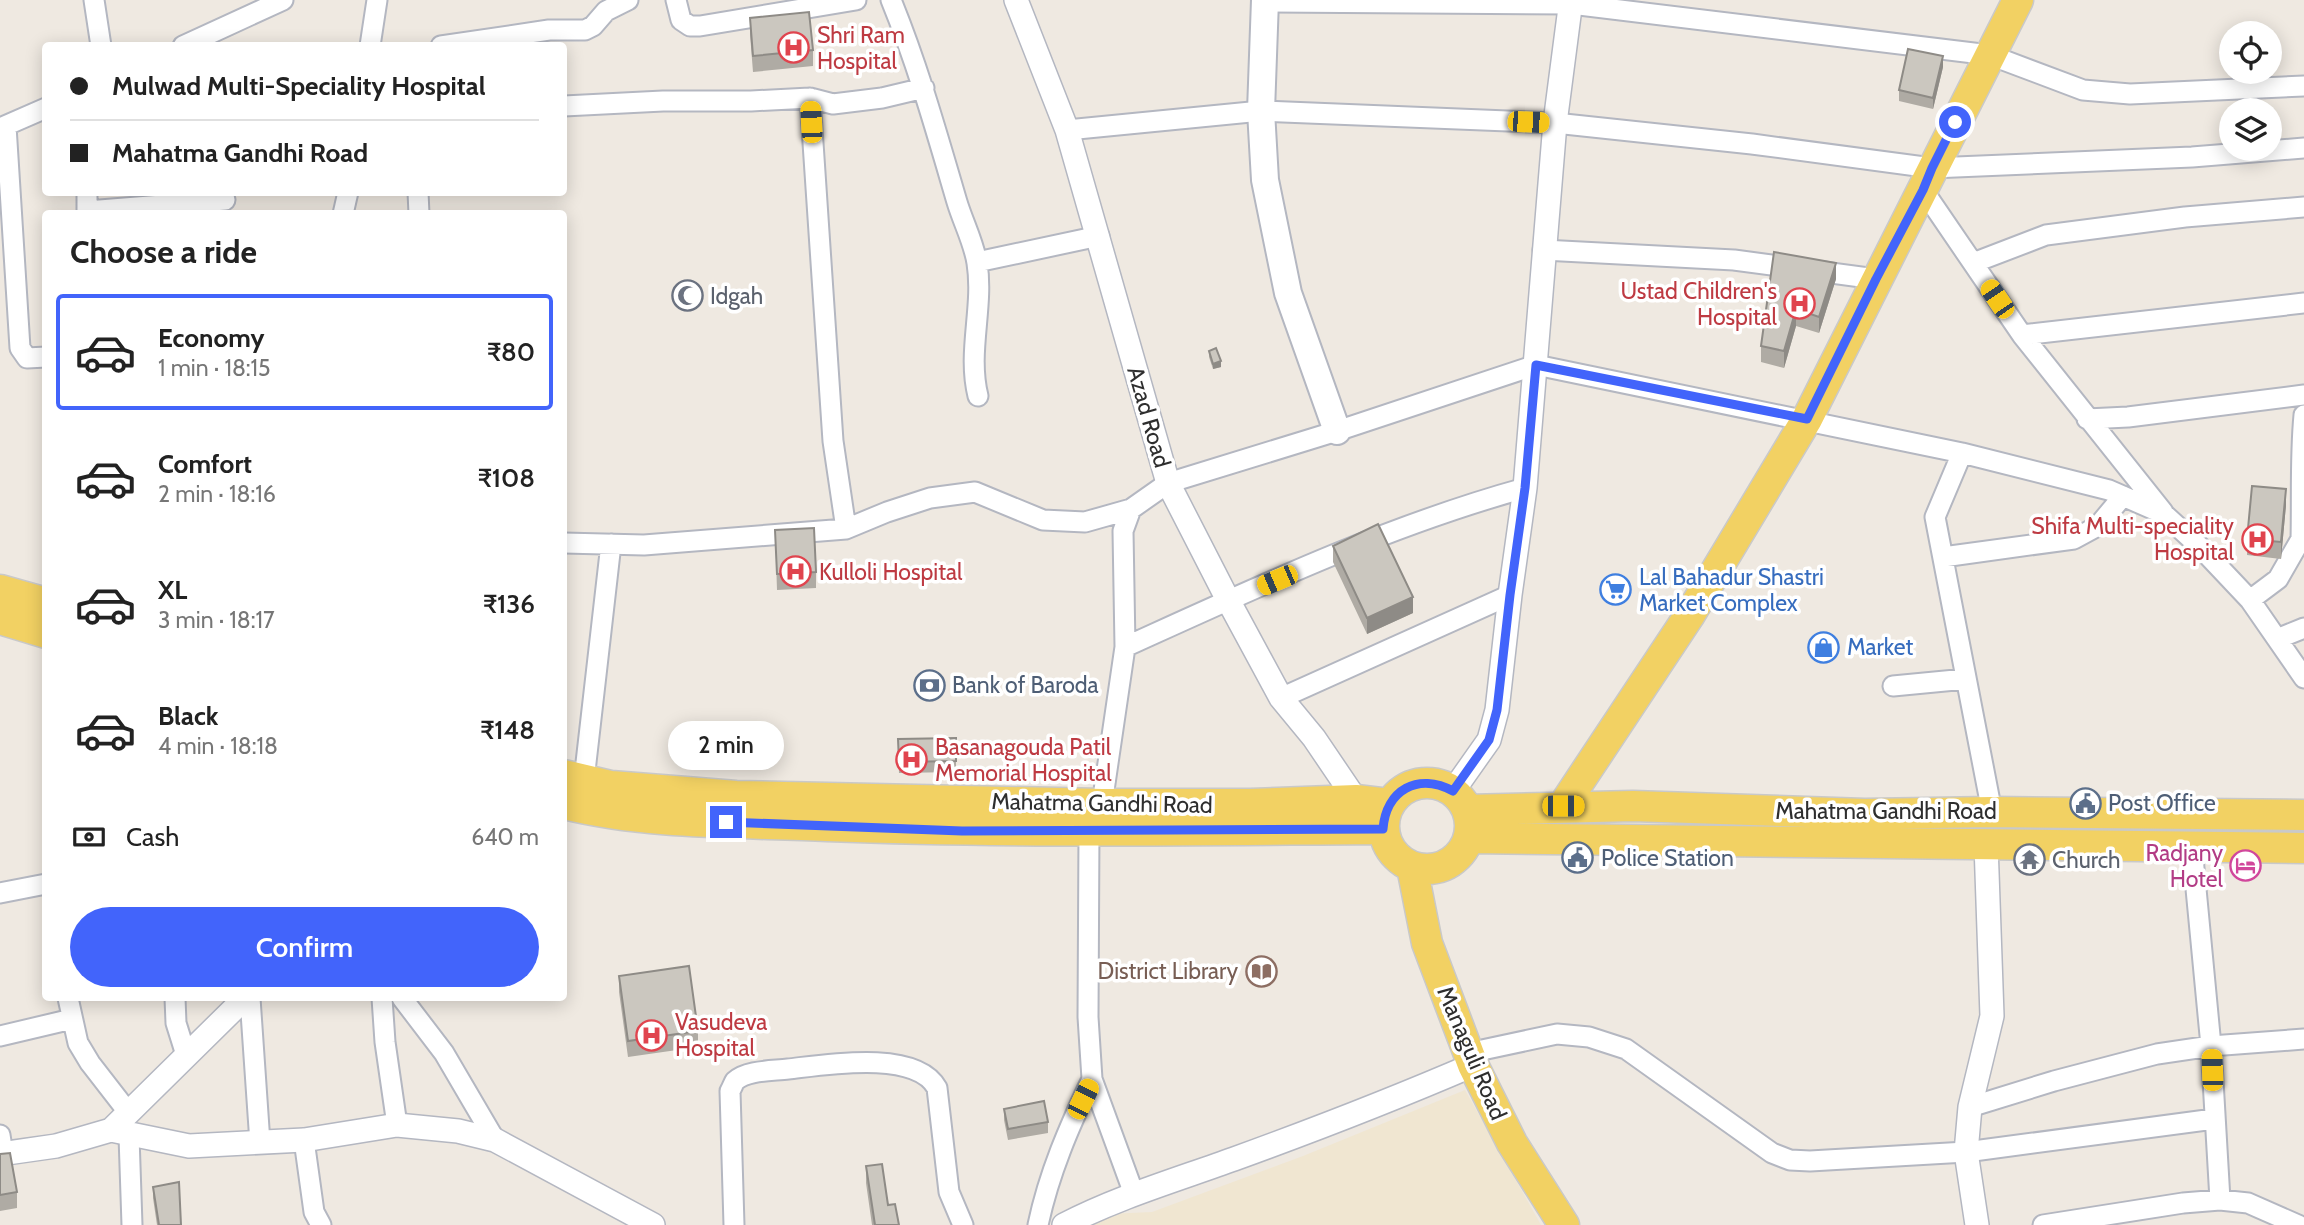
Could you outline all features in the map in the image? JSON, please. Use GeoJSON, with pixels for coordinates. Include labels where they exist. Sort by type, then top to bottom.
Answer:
{"type":"FeatureCollection","features":[{"type":"Feature","properties":{"kind":"main road"},"geometry":{"type":"LineString","coordinates":[[1563,806],[1689,616],[1807,419],[2018,0]]}},
{"type":"Feature","properties":{"kind":"main road"},"geometry":{"type":"LineString","coordinates":[[1265,1],[1261,111],[1265,180],[1288,293],[1337,431]]}},
{"type":"Feature","properties":{"kind":"main road"},"geometry":{"type":"LineString","coordinates":[[0,590],[42,602]]}},
{"type":"Feature","properties":{"kind":"main road"},"geometry":{"type":"LineString","coordinates":[[0,619],[42,632]]}},
{"type":"Feature","properties":{"kind":"main road","name":"Mahatma Gandhi Road"},"geometry":{"type":"LineString","coordinates":[[574,777],[611,786],[736,796],[1102,804],[1251,804],[1356,800],[1386,817]]}},
{"type":"Feature","properties":{"kind":"main road"},"geometry":{"type":"LineString","coordinates":[[1418,783],[1442,785],[1463,813],[1460,854],[1447,865],[1430,869],[1412,867],[1398,858],[1388,845],[1386,817],[1397,795],[1418,783]]}},
{"type":"Feature","properties":{"kind":"main road","name":"Mahatma Gandhi Road"},"geometry":{"type":"LineString","coordinates":[[567,805],[677,821],[962,831],[1089,830],[1386,817]]}},
{"type":"Feature","properties":{"kind":"main road","name":"Mahatma Gandhi Road"},"geometry":{"type":"LineString","coordinates":[[1463,813],[1563,806],[1647,806],[1865,814],[1992,812],[2304,815]]}},
{"type":"Feature","properties":{"kind":"main road","name":"Mahatma Gandhi Road"},"geometry":{"type":"LineString","coordinates":[[1463,813],[1986,844],[2304,848]]}},
{"type":"Feature","properties":{"kind":"main road","name":"Managuli Road"},"geometry":{"type":"LineString","coordinates":[[1412,867],[1427,943],[1471,1059],[1512,1143],[1564,1225]]}},
{"type":"Feature","properties":{"kind":"street"},"geometry":{"type":"LineString","coordinates":[[94,0],[100,42]]}},
{"type":"Feature","properties":{"kind":"street"},"geometry":{"type":"LineString","coordinates":[[199,42],[219,37],[283,0]]}},
{"type":"Feature","properties":{"kind":"street"},"geometry":{"type":"LineString","coordinates":[[371,42],[377,0]]}},
{"type":"Feature","properties":{"kind":"street"},"geometry":{"type":"LineString","coordinates":[[496,42],[550,38],[585,30],[593,26],[606,11],[628,0]]}},
{"type":"Feature","properties":{"kind":"street"},"geometry":{"type":"LineString","coordinates":[[676,0],[677,13],[681,20],[690,26],[856,0]]}},
{"type":"Feature","properties":{"kind":"street"},"geometry":{"type":"LineString","coordinates":[[891,0],[924,88],[977,262],[978,292],[974,332],[978,396]]}},
{"type":"Feature","properties":{"kind":"street","name":"Azad Road"},"geometry":{"type":"LineString","coordinates":[[1016,0],[1067,130],[1168,483],[1281,698],[1314,738],[1356,800]]}},
{"type":"Feature","properties":{"kind":"street"},"geometry":{"type":"LineString","coordinates":[[1265,1],[1571,2],[1990,55],[2083,90],[2130,94],[2304,86]]}},
{"type":"Feature","properties":{"kind":"street"},"geometry":{"type":"LineString","coordinates":[[1463,813],[1497,710],[1525,488],[1555,123],[1571,2]]}},
{"type":"Feature","properties":{"kind":"street"},"geometry":{"type":"LineString","coordinates":[[567,106],[810,98],[833,104],[882,98],[924,88]]}},
{"type":"Feature","properties":{"kind":"street"},"geometry":{"type":"LineString","coordinates":[[810,98],[833,441],[846,529]]}},
{"type":"Feature","properties":{"kind":"street"},"geometry":{"type":"LineString","coordinates":[[42,110],[3,127],[20,348],[27,358],[42,357]]}},
{"type":"Feature","properties":{"kind":"street"},"geometry":{"type":"LineString","coordinates":[[1067,130],[1261,111],[1555,123],[1752,144],[1928,179],[2304,148]]}},
{"type":"Feature","properties":{"kind":"street"},"geometry":{"type":"LineString","coordinates":[[1928,179],[1973,263],[2022,335],[2164,514],[2199,546],[2250,600],[2304,678]]}},
{"type":"Feature","properties":{"kind":"street"},"geometry":{"type":"LineString","coordinates":[[87,206],[225,202]]}},
{"type":"Feature","properties":{"kind":"street"},"geometry":{"type":"LineString","coordinates":[[1973,263],[2046,235],[2304,207]]}},
{"type":"Feature","properties":{"kind":"street"},"geometry":{"type":"LineString","coordinates":[[977,262],[1099,236]]}},
{"type":"Feature","properties":{"kind":"street"},"geometry":{"type":"LineString","coordinates":[[1543,250],[1734,260],[1876,279]]}},
{"type":"Feature","properties":{"kind":"street"},"geometry":{"type":"LineString","coordinates":[[2022,335],[2304,303]]}},
{"type":"Feature","properties":{"kind":"street"},"geometry":{"type":"LineString","coordinates":[[567,543],[644,545],[846,529],[930,498],[975,492],[1043,520],[1085,522],[1131,509],[1168,483],[1536,365],[1962,453],[2109,491],[2164,514]]}},
{"type":"Feature","properties":{"kind":"street"},"geometry":{"type":"LineString","coordinates":[[2087,419],[2128,417],[2304,395]]}},
{"type":"Feature","properties":{"kind":"street"},"geometry":{"type":"LineString","coordinates":[[2250,600],[2278,579],[2302,539],[2301,447],[2304,415]]}},
{"type":"Feature","properties":{"kind":"street"},"geometry":{"type":"LineString","coordinates":[[1962,453],[1935,517],[1992,812]]}},
{"type":"Feature","properties":{"kind":"street"},"geometry":{"type":"LineString","coordinates":[[1125,647],[1228,600],[1377,538],[1472,503],[1525,488]]}},
{"type":"Feature","properties":{"kind":"street"},"geometry":{"type":"LineString","coordinates":[[1943,557],[2074,539],[2098,526],[2123,496]]}},
{"type":"Feature","properties":{"kind":"street"},"geometry":{"type":"LineString","coordinates":[[1102,804],[1125,647],[1123,531],[1131,509]]}},
{"type":"Feature","properties":{"kind":"street"},"geometry":{"type":"LineString","coordinates":[[574,777],[611,544]]}},
{"type":"Feature","properties":{"kind":"street"},"geometry":{"type":"LineString","coordinates":[[1281,698],[1510,595]]}},
{"type":"Feature","properties":{"kind":"street"},"geometry":{"type":"LineString","coordinates":[[2277,639],[2304,628]]}},
{"type":"Feature","properties":{"kind":"street"},"geometry":{"type":"LineString","coordinates":[[1893,686],[1966,679]]}},
{"type":"Feature","properties":{"kind":"street"},"geometry":{"type":"LineString","coordinates":[[1089,830],[1088,1017],[1092,1079],[1134,1194]]}},
{"type":"Feature","properties":{"kind":"street"},"geometry":{"type":"LineString","coordinates":[[1977,1225],[1966,1152],[1970,1107],[1992,1016],[1986,844]]}},
{"type":"Feature","properties":{"kind":"street"},"geometry":{"type":"LineString","coordinates":[[2192,847],[2211,1046],[2220,1200]]}},
{"type":"Feature","properties":{"kind":"street"},"geometry":{"type":"LineString","coordinates":[[0,893],[42,885]]}},
{"type":"Feature","properties":{"kind":"street"},"geometry":{"type":"LineString","coordinates":[[69,1001],[78,1043],[128,1112]]}},
{"type":"Feature","properties":{"kind":"street"},"geometry":{"type":"LineString","coordinates":[[175,1001],[176,1023],[186,1055]]}},
{"type":"Feature","properties":{"kind":"street"},"geometry":{"type":"LineString","coordinates":[[132,1225],[120,1133],[128,1112],[244,1001]]}},
{"type":"Feature","properties":{"kind":"street"},"geometry":{"type":"LineString","coordinates":[[247,1001],[260,1143]]}},
{"type":"Feature","properties":{"kind":"street"},"geometry":{"type":"LineString","coordinates":[[382,1001],[397,1125]]}},
{"type":"Feature","properties":{"kind":"street"},"geometry":{"type":"LineString","coordinates":[[404,1001],[444,1054],[495,1140]]}},
{"type":"Feature","properties":{"kind":"street"},"geometry":{"type":"LineString","coordinates":[[0,1036],[72,1019]]}},
{"type":"Feature","properties":{"kind":"street"},"geometry":{"type":"LineString","coordinates":[[1064,1225],[1101,1206],[1389,1100],[1471,1059],[1557,1034],[1589,1037],[1626,1049],[1772,1153],[1790,1160],[1966,1152],[2214,1119]]}},
{"type":"Feature","properties":{"kind":"street"},"geometry":{"type":"LineString","coordinates":[[1970,1107],[2054,1081],[2157,1054],[2211,1046],[2304,1039]]}},
{"type":"Feature","properties":{"kind":"street"},"geometry":{"type":"LineString","coordinates":[[734,1225],[730,1091],[736,1081],[752,1074],[832,1064],[882,1063],[917,1070],[932,1079],[937,1088],[949,1192],[963,1225]]}},
{"type":"Feature","properties":{"kind":"street"},"geometry":{"type":"LineString","coordinates":[[1038,1225],[1045,1191],[1064,1138],[1092,1079]]}},
{"type":"Feature","properties":{"kind":"street"},"geometry":{"type":"LineString","coordinates":[[1,1148],[56,1146],[120,1133],[189,1146],[304,1140],[397,1125],[458,1131],[495,1140],[653,1225]]}},
{"type":"Feature","properties":{"kind":"street"},"geometry":{"type":"LineString","coordinates":[[304,1140],[314,1212],[321,1225]]}},
{"type":"Feature","properties":{"kind":"street"},"geometry":{"type":"LineString","coordinates":[[2043,1225],[2183,1203],[2220,1200],[2248,1203],[2298,1225]]}},
{"type":"Feature","properties":{"kind":"shaded area"},"geometry":{"type":"Polygon","coordinates":[[[1465,1090],[1541,1225],[1094,1225],[1108,1214],[1152,1212],[1303,1156],[1465,1090]]]}},
{"type":"Feature","properties":{"kind":"building"},"geometry":{"type":"Polygon","coordinates":[[[809,12],[813,50],[753,56],[750,18],[809,12]]]}},
{"type":"Feature","properties":{"kind":"building"},"geometry":{"type":"Polygon","coordinates":[[[1908,49],[1943,56],[1933,98],[1899,90],[1908,49]]]}},
{"type":"Feature","properties":{"kind":"building"},"geometry":{"type":"Polygon","coordinates":[[[1774,252],[1836,263],[1819,317],[1796,309],[1784,351],[1761,346],[1774,252]]]}},
{"type":"Feature","properties":{"kind":"building"},"geometry":{"type":"Polygon","coordinates":[[[1216,348],[1221,361],[1213,364],[1209,351],[1216,348]]]}},
{"type":"Feature","properties":{"kind":"building"},"geometry":{"type":"Polygon","coordinates":[[[2252,486],[2286,489],[2281,542],[2247,539],[2252,486]]]}},
{"type":"Feature","properties":{"kind":"building"},"geometry":{"type":"Polygon","coordinates":[[[1378,524],[1413,597],[1367,618],[1333,546],[1378,524]]]}},
{"type":"Feature","properties":{"kind":"building"},"geometry":{"type":"Polygon","coordinates":[[[814,528],[816,572],[777,574],[775,530],[814,528]]]}},
{"type":"Feature","properties":{"kind":"building"},"geometry":{"type":"Polygon","coordinates":[[[956,738],[956,761],[899,762],[898,739],[956,738]]]}},
{"type":"Feature","properties":{"kind":"building"},"geometry":{"type":"Polygon","coordinates":[[[689,966],[698,1031],[628,1041],[619,976],[689,966]]]}},
{"type":"Feature","properties":{"kind":"building"},"geometry":{"type":"Polygon","coordinates":[[[1044,1101],[1048,1122],[1008,1129],[1004,1109],[1044,1101]]]}},
{"type":"Feature","properties":{"kind":"building"},"geometry":{"type":"Polygon","coordinates":[[[10,1153],[17,1192],[0,1195],[0,1154],[10,1153]]]}},
{"type":"Feature","properties":{"kind":"building"},"geometry":{"type":"Polygon","coordinates":[[[882,1164],[888,1205],[895,1204],[899,1225],[875,1225],[866,1166],[882,1164]]]}},
{"type":"Feature","properties":{"kind":"building"},"geometry":{"type":"Polygon","coordinates":[[[179,1182],[181,1225],[159,1225],[153,1187],[179,1182]]]}},
{"type":"Feature","properties":{"kind":"place","name":"Shri Ram Hospital"},"geometry":{"type":"Point","coordinates":[794,48]}},
{"type":"Feature","properties":{"kind":"place","name":"Idgah"},"geometry":{"type":"Point","coordinates":[687,296]}},
{"type":"Feature","properties":{"kind":"place","name":"Ustad Children's Hospital"},"geometry":{"type":"Point","coordinates":[1800,304]}},
{"type":"Feature","properties":{"kind":"place","name":"Shifa Multi-speciality Hospital"},"geometry":{"type":"Point","coordinates":[2257,539]}},
{"type":"Feature","properties":{"kind":"place","name":"Kulloli Hospital"},"geometry":{"type":"Point","coordinates":[796,572]}},
{"type":"Feature","properties":{"kind":"place","name":"Lal Bahadur Shastri Market Complex"},"geometry":{"type":"Point","coordinates":[1616,590]}},
{"type":"Feature","properties":{"kind":"place","name":"Market"},"geometry":{"type":"Point","coordinates":[1824,647]}},
{"type":"Feature","properties":{"kind":"place","name":"Bank of Baroda"},"geometry":{"type":"Point","coordinates":[929,685]}},
{"type":"Feature","properties":{"kind":"place","name":"Basanagouda Patil Memorial Hospital"},"geometry":{"type":"Point","coordinates":[912,760]}},
{"type":"Feature","properties":{"kind":"place","name":"Post Office"},"geometry":{"type":"Point","coordinates":[2085,803]}},
{"type":"Feature","properties":{"kind":"place","name":"Police Station"},"geometry":{"type":"Point","coordinates":[1578,858]}},
{"type":"Feature","properties":{"kind":"place","name":"Church"},"geometry":{"type":"Point","coordinates":[2029,860]}},
{"type":"Feature","properties":{"kind":"place","name":"Radjany Hotel"},"geometry":{"type":"Point","coordinates":[2246,866]}},
{"type":"Feature","properties":{"kind":"place","name":"District Library"},"geometry":{"type":"Point","coordinates":[1261,971]}},
{"type":"Feature","properties":{"kind":"place","name":"Vasudeva Hospital"},"geometry":{"type":"Point","coordinates":[652,1035]}},
{"type":"Feature","properties":{"kind":"route"},"geometry":{"type":"LineString","coordinates":[[726,822],[962,831],[1383,829],[1389,804],[1407,788],[1418,783],[1430,783],[1453,791],[1489,740],[1497,710],[1525,488],[1536,365],[1807,419],[1955,122]]}}]}
